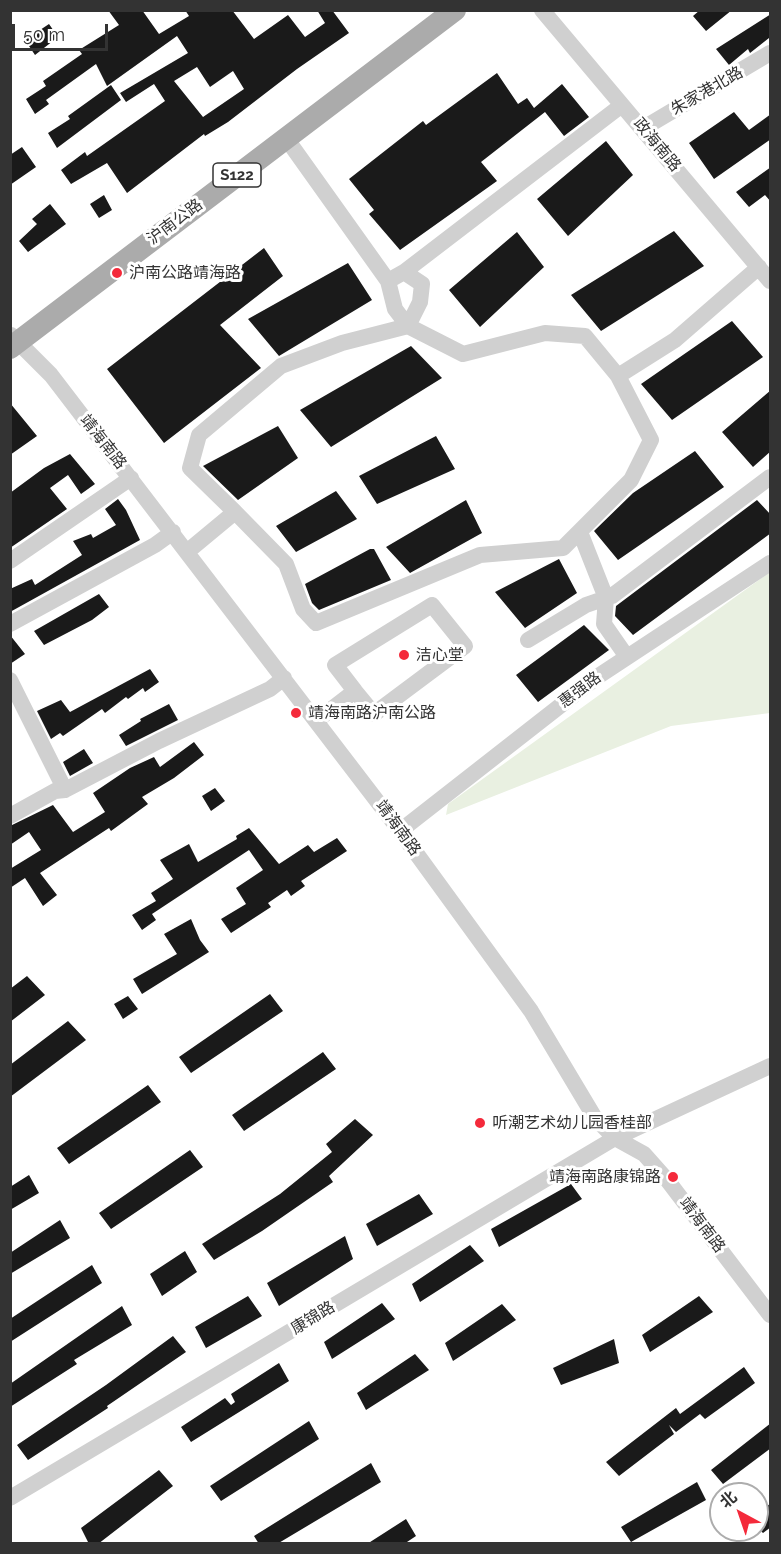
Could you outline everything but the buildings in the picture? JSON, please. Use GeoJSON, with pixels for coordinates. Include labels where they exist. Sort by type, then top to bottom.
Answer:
{"type":"FeatureCollection","features":[{"type":"Feature","properties":{"kind":"main road","name":"沪南公路"},"geometry":{"type":"LineString","coordinates":[[13,339],[434,10]]}},
{"type":"Feature","properties":{"kind":"main road","name":"沪南公路"},"geometry":{"type":"LineString","coordinates":[[13,339],[455,10]]}},
{"type":"Feature","properties":{"kind":"street","name":"政海南路"},"geometry":{"type":"LineString","coordinates":[[542,10],[771,281]]}},
{"type":"Feature","properties":{"kind":"street","name":"朱家港北路"},"geometry":{"type":"LineString","coordinates":[[642,129],[771,53]]}},
{"type":"Feature","properties":{"kind":"street"},"geometry":{"type":"LineString","coordinates":[[388,281],[404,272],[622,105]]}},
{"type":"Feature","properties":{"kind":"street"},"geometry":{"type":"LineString","coordinates":[[286,138],[388,281],[395,309],[408,326],[463,354],[545,333],[585,336],[618,376],[651,440],[631,480],[562,548],[480,555],[316,623],[303,609],[286,564],[190,468],[199,435],[281,366],[342,343],[408,326],[420,302],[422,284],[404,272]]}},
{"type":"Feature","properties":{"kind":"street"},"geometry":{"type":"LineString","coordinates":[[618,376],[675,340],[759,267]]}},
{"type":"Feature","properties":{"kind":"street","name":"靖海南路"},"geometry":{"type":"LineString","coordinates":[[13,339],[51,375],[188,551],[423,862],[531,1011],[596,1118],[615,1138],[644,1154],[668,1181],[771,1315]]}},
{"type":"Feature","properties":{"kind":"street"},"geometry":{"type":"LineString","coordinates":[[528,640],[586,605],[606,598],[771,477]]}},
{"type":"Feature","properties":{"kind":"street"},"geometry":{"type":"LineString","coordinates":[[10,561],[131,478]]}},
{"type":"Feature","properties":{"kind":"street"},"geometry":{"type":"LineString","coordinates":[[188,551],[235,512]]}},
{"type":"Feature","properties":{"kind":"street"},"geometry":{"type":"LineString","coordinates":[[10,624],[155,545],[173,532]]}},
{"type":"Feature","properties":{"kind":"street"},"geometry":{"type":"LineString","coordinates":[[580,532],[606,598],[604,624],[627,657]]}},
{"type":"Feature","properties":{"kind":"street","name":"惠强路"},"geometry":{"type":"LineString","coordinates":[[404,838],[597,677],[771,563]]}},
{"type":"Feature","properties":{"kind":"street"},"geometry":{"type":"LineString","coordinates":[[432,605],[465,646],[374,714],[355,691],[334,665],[432,605]]}},
{"type":"Feature","properties":{"kind":"street"},"geometry":{"type":"LineString","coordinates":[[10,816],[55,791],[65,790],[159,741],[270,689],[284,678]]}},
{"type":"Feature","properties":{"kind":"street"},"geometry":{"type":"LineString","coordinates":[[10,680],[65,790]]}},
{"type":"Feature","properties":{"kind":"street"},"geometry":{"type":"LineString","coordinates":[[316,721],[355,691]]}},
{"type":"Feature","properties":{"kind":"street","name":"康锦路"},"geometry":{"type":"LineString","coordinates":[[10,1498],[615,1138],[771,1066]]}},
{"type":"Feature","properties":{"kind":"green space"},"geometry":{"type":"Polygon","coordinates":[[[770,572],[770,713],[671,726],[446,815],[448,804],[770,572]]]}},
{"type":"Feature","properties":{"kind":"place","name":"沪南公路靖海路"},"geometry":{"type":"Point","coordinates":[117,273]}},
{"type":"Feature","properties":{"kind":"place","name":"洁心堂"},"geometry":{"type":"Point","coordinates":[404,655]}},
{"type":"Feature","properties":{"kind":"place","name":"靖海南路沪南公路"},"geometry":{"type":"Point","coordinates":[296,713]}},
{"type":"Feature","properties":{"kind":"place","name":"听潮艺术幼儿园香桂部"},"geometry":{"type":"Point","coordinates":[480,1123]}},
{"type":"Feature","properties":{"kind":"place","name":"靖海南路康锦路"},"geometry":{"type":"Point","coordinates":[673,1177]}}]}
